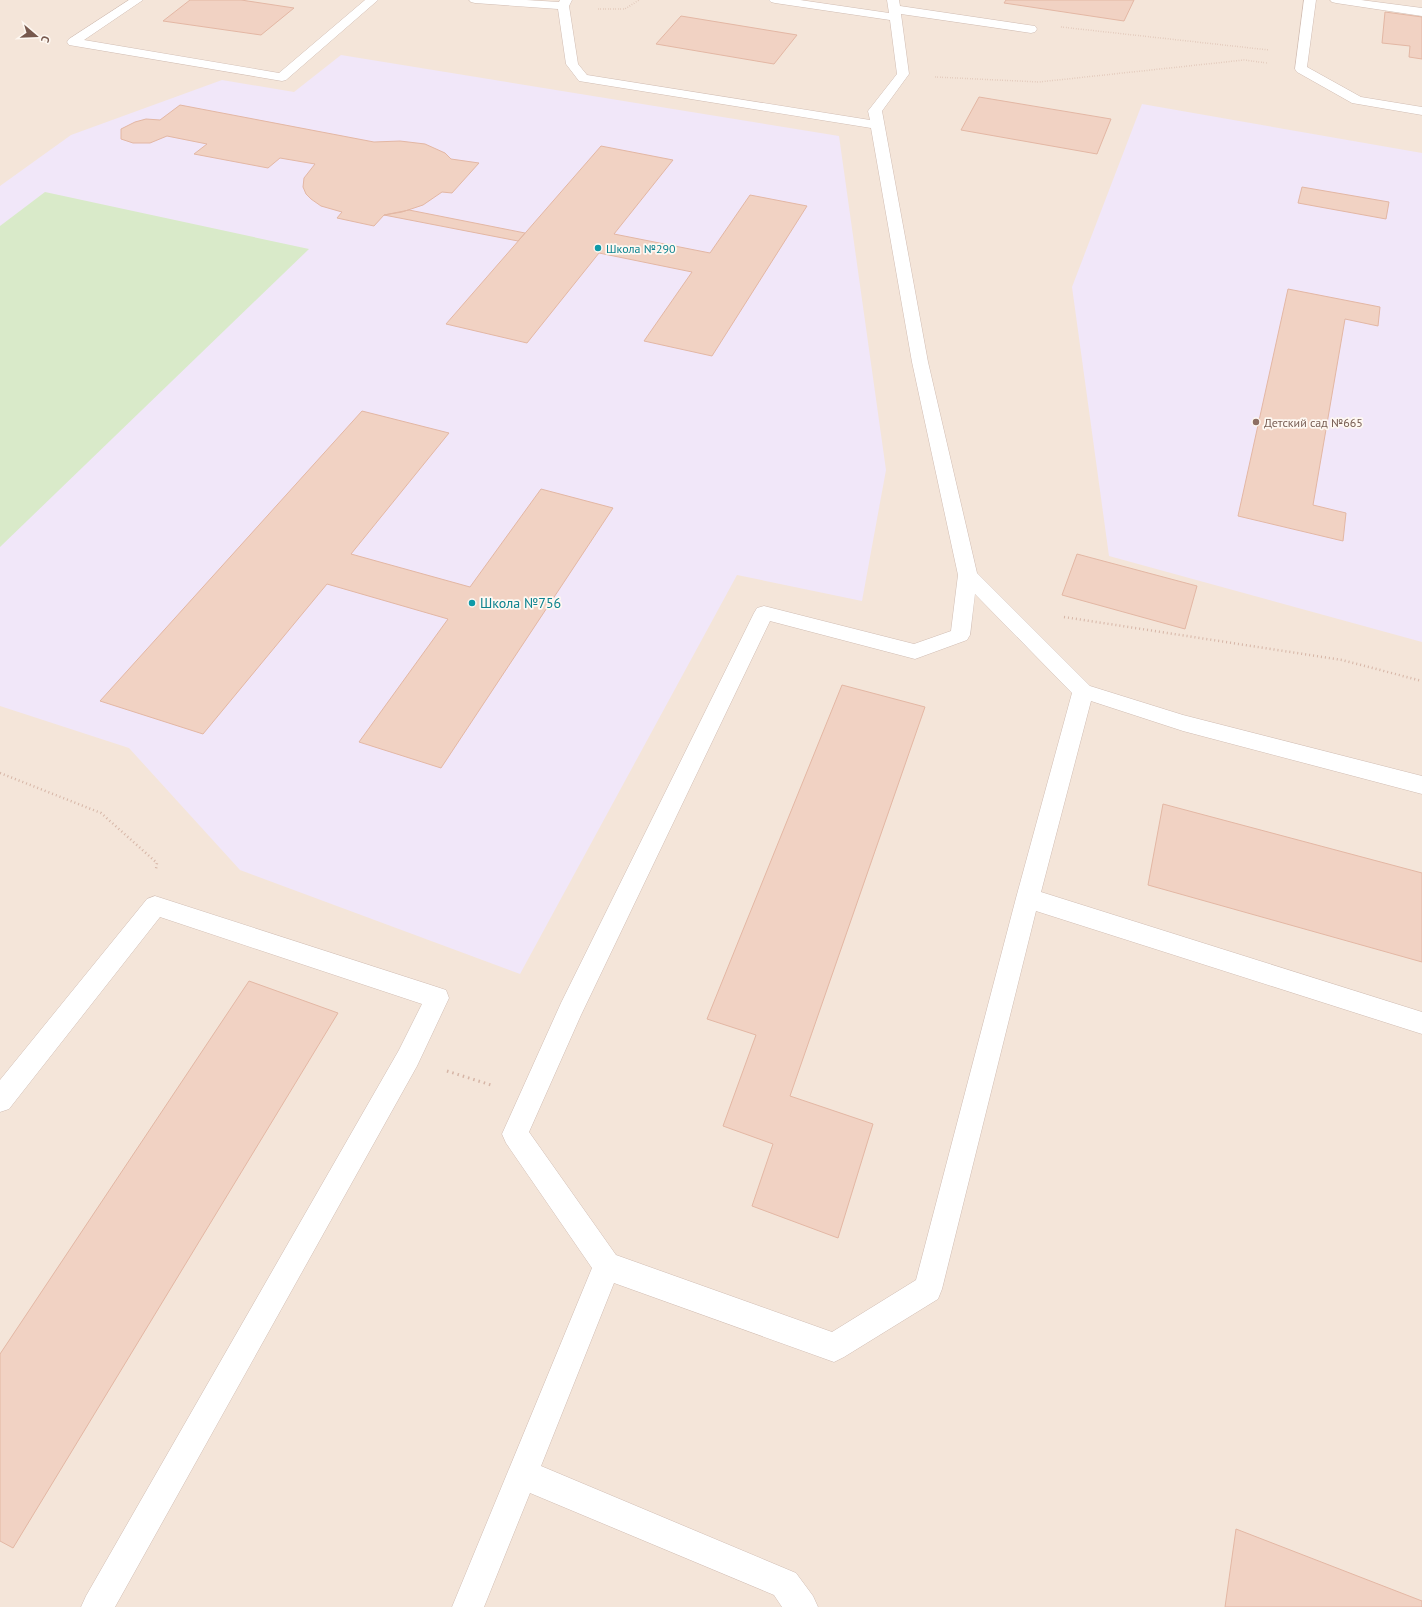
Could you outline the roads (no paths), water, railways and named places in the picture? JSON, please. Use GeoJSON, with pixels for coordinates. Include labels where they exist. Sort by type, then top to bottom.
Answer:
{"type":"FeatureCollection","features":[{"type":"Feature","properties":{"kind":"lane"},"geometry":{"type":"LineString","coordinates":[[137,0],[74,42],[282,77],[372,0]]}},
{"type":"Feature","properties":{"kind":"lane"},"geometry":{"type":"LineString","coordinates":[[475,0],[564,5],[572,64],[583,78],[877,125]]}},
{"type":"Feature","properties":{"kind":"lane"},"geometry":{"type":"LineString","coordinates":[[775,0],[894,9],[1032,29]]}},
{"type":"Feature","properties":{"kind":"lane"},"geometry":{"type":"LineString","coordinates":[[1310,0],[1302,68],[1357,100],[1422,111]]}},
{"type":"Feature","properties":{"kind":"lane"},"geometry":{"type":"LineString","coordinates":[[1336,0],[1422,12]]}},
{"type":"Feature","properties":{"kind":"lane"},"geometry":{"type":"LineString","coordinates":[[894,9],[903,74],[875,111],[920,362],[968,574],[960,635],[915,652],[764,613],[570,1011],[515,1134],[607,1266],[834,1346],[928,1290],[1028,898],[1083,691]]}},
{"type":"Feature","properties":{"kind":"lane"},"geometry":{"type":"LineString","coordinates":[[968,574],[1083,691],[1183,722],[1422,785]]}},
{"type":"Feature","properties":{"kind":"lane"},"geometry":{"type":"LineString","coordinates":[[1028,898],[1422,1023]]}},
{"type":"Feature","properties":{"kind":"lane"},"geometry":{"type":"LineString","coordinates":[[0,1100],[155,906],[437,998],[408,1058],[97,1607]]}},
{"type":"Feature","properties":{"kind":"lane"},"geometry":{"type":"LineString","coordinates":[[468,1607],[607,1266]]}},
{"type":"Feature","properties":{"kind":"lane"},"geometry":{"type":"LineString","coordinates":[[522,1474],[785,1584],[802,1607]]}},
{"type":"Feature","properties":{"kind":"place","name":"Школа №290"},"geometry":{"type":"Point","coordinates":[598,248]}},
{"type":"Feature","properties":{"kind":"place","name":"Детский сад №665"},"geometry":{"type":"Point","coordinates":[1256,422]}},
{"type":"Feature","properties":{"kind":"place","name":"Школа №756"},"geometry":{"type":"Point","coordinates":[472,603]}}]}
